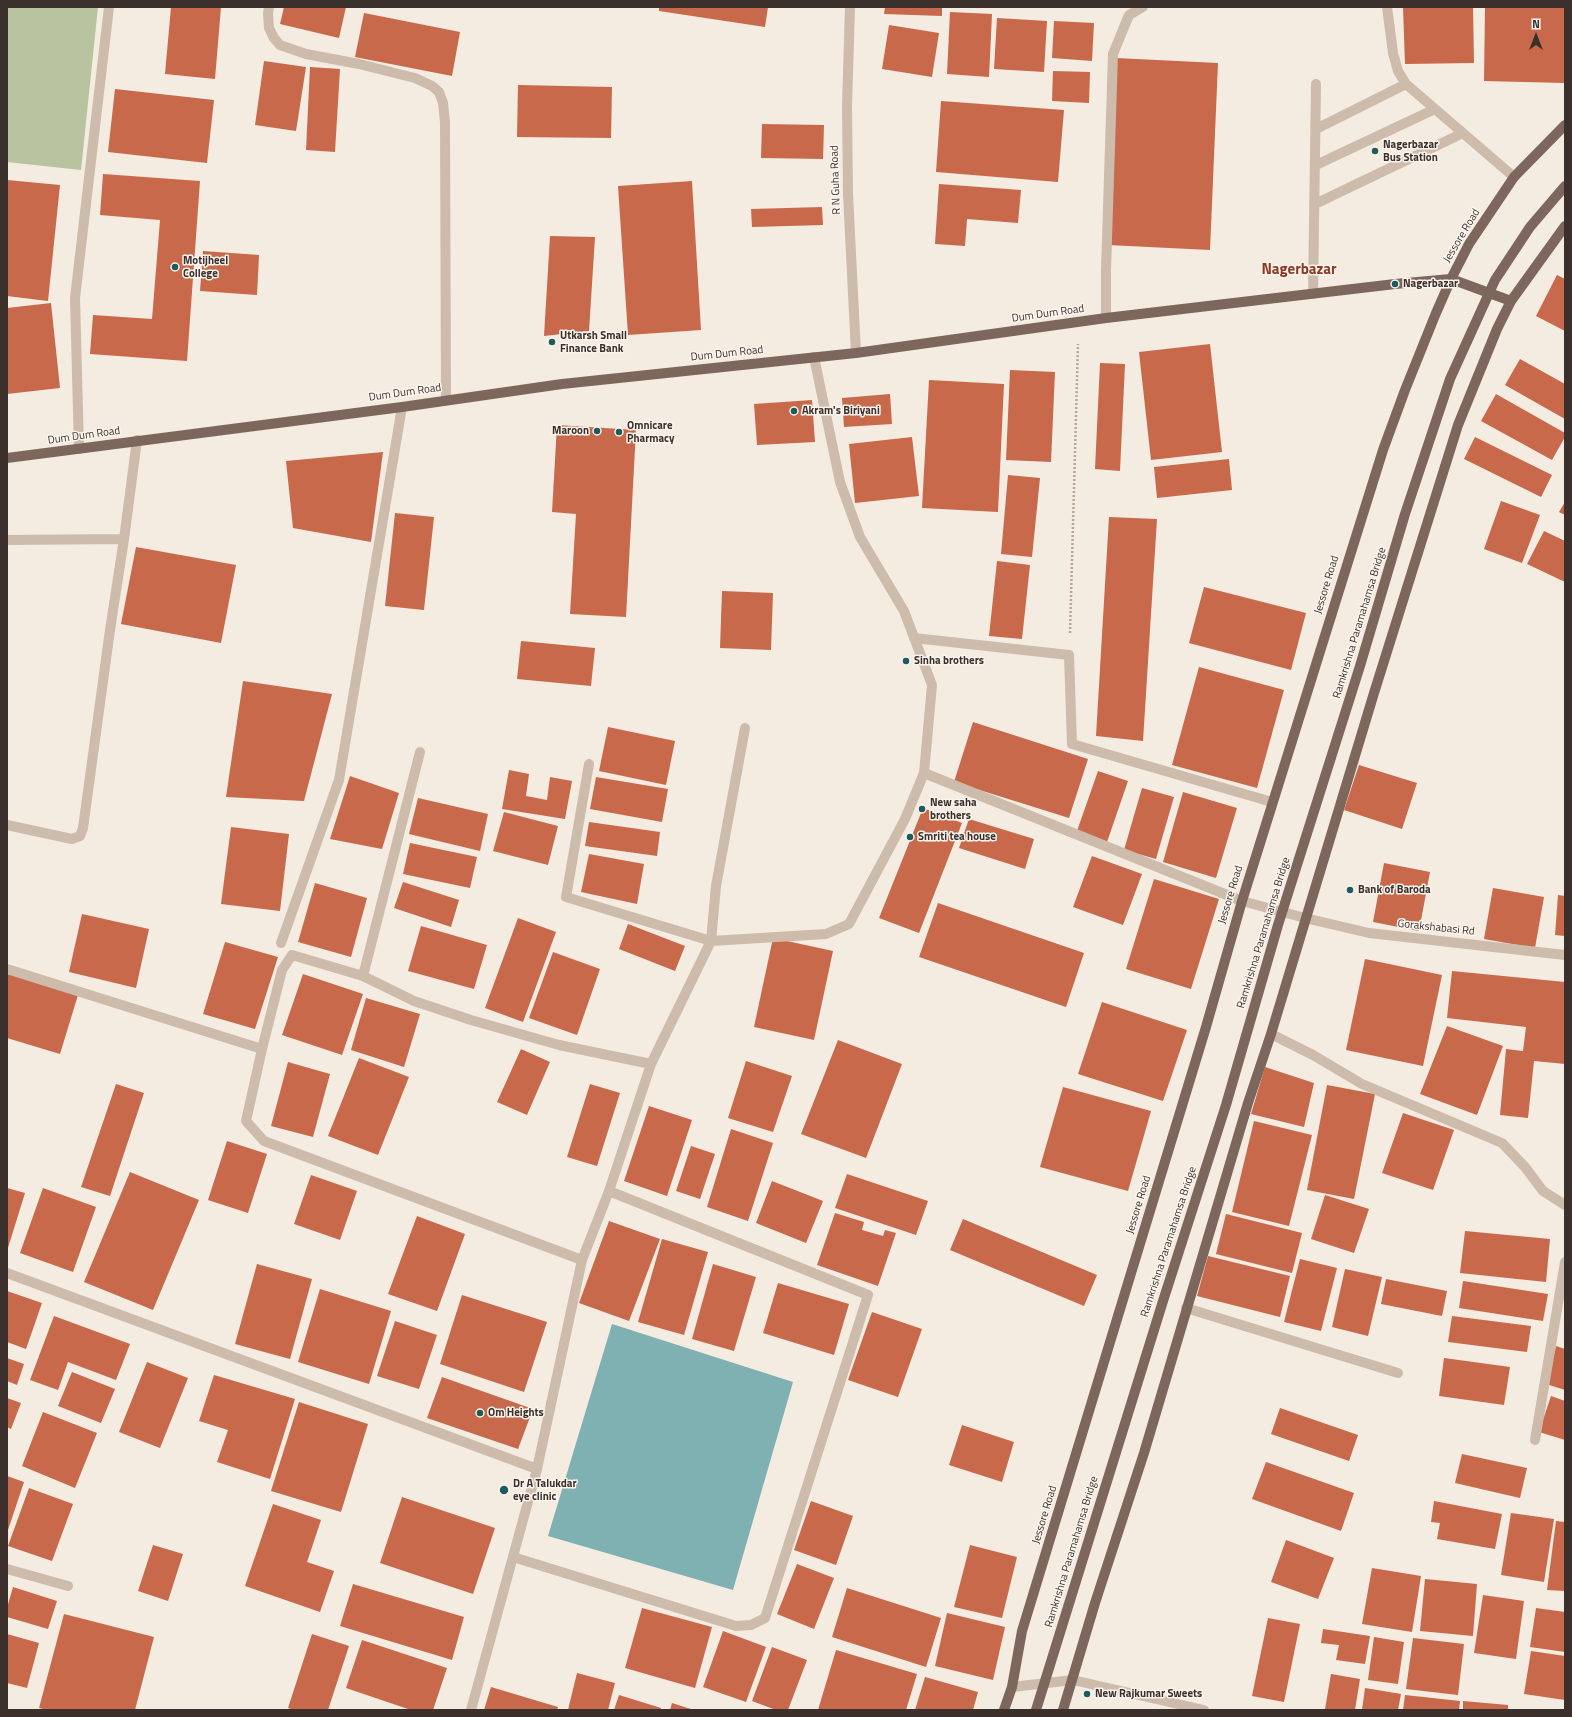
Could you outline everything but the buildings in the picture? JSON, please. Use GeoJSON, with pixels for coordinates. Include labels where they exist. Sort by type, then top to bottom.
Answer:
{"type":"FeatureCollection","features":[{"type":"Feature","properties":{"kind":"main road","name":"Jessore Road"},"geometry":{"type":"LineString","coordinates":[[1004,1710],[1012,1687],[1022,1632],[1206,1027],[1272,802],[1383,450],[1405,390],[1450,279],[1469,244],[1514,177],[1565,125]]}},
{"type":"Feature","properties":{"kind":"main road","name":"Ramkrishna Paramahamsa Bridge"},"geometry":{"type":"LineString","coordinates":[[1036,1710],[1163,1301],[1226,1105],[1278,925],[1358,674],[1405,514],[1450,379],[1495,280],[1530,227],[1565,186]]}},
{"type":"Feature","properties":{"kind":"main road"},"geometry":{"type":"LineString","coordinates":[[1063,1710],[1073,1680],[1074,1668],[1144,1452],[1248,1103],[1271,1034],[1305,918],[1458,425],[1497,329],[1511,300],[1565,226]]}},
{"type":"Feature","properties":{"kind":"main road","name":"Dum Dum Road"},"geometry":{"type":"LineString","coordinates":[[7,458],[137,440],[402,407],[446,399],[562,384],[856,353],[1106,318],[1395,284],[1450,279]]}},
{"type":"Feature","properties":{"kind":"main road"},"geometry":{"type":"LineString","coordinates":[[1450,279],[1511,300]]}},
{"type":"Feature","properties":{"kind":"street"},"geometry":{"type":"LineString","coordinates":[[79,449],[76,298],[110,7]]}},
{"type":"Feature","properties":{"kind":"street"},"geometry":{"type":"LineString","coordinates":[[269,7],[269,28],[274,38],[280,45],[306,54],[359,64],[415,78],[432,86],[439,92],[443,102],[445,122],[446,399]]}},
{"type":"Feature","properties":{"kind":"street","name":"R N Guha Road"},"geometry":{"type":"LineString","coordinates":[[850,7],[847,106],[848,186],[856,353]]}},
{"type":"Feature","properties":{"kind":"street"},"geometry":{"type":"LineString","coordinates":[[1106,318],[1106,270],[1113,54],[1129,16],[1143,7]]}},
{"type":"Feature","properties":{"kind":"street"},"geometry":{"type":"LineString","coordinates":[[1387,7],[1393,53],[1398,71],[1406,84],[1514,177]]}},
{"type":"Feature","properties":{"kind":"street"},"geometry":{"type":"LineString","coordinates":[[1313,294],[1316,84]]}},
{"type":"Feature","properties":{"kind":"street"},"geometry":{"type":"LineString","coordinates":[[1316,129],[1406,84]]}},
{"type":"Feature","properties":{"kind":"street"},"geometry":{"type":"LineString","coordinates":[[1316,165],[1435,109]]}},
{"type":"Feature","properties":{"kind":"street"},"geometry":{"type":"LineString","coordinates":[[1314,204],[1463,133]]}},
{"type":"Feature","properties":{"kind":"street"},"geometry":{"type":"LineString","coordinates":[[589,764],[566,897],[711,941],[826,934],[849,924],[906,819],[924,773],[932,685],[904,611],[860,537],[840,482],[814,357]]}},
{"type":"Feature","properties":{"kind":"street"},"geometry":{"type":"LineString","coordinates":[[281,943],[339,780],[402,407]]}},
{"type":"Feature","properties":{"kind":"street"},"geometry":{"type":"LineString","coordinates":[[7,825],[72,839],[80,836],[83,828],[137,440]]}},
{"type":"Feature","properties":{"kind":"street"},"geometry":{"type":"LineString","coordinates":[[7,540],[124,539]]}},
{"type":"Feature","properties":{"kind":"street"},"geometry":{"type":"LineString","coordinates":[[914,638],[1069,655],[1072,744],[1272,802]]}},
{"type":"Feature","properties":{"kind":"street"},"geometry":{"type":"LineString","coordinates":[[472,1710],[537,1469],[582,1260],[609,1191],[651,1064],[711,941],[716,886],[745,728]]}},
{"type":"Feature","properties":{"kind":"street"},"geometry":{"type":"LineString","coordinates":[[363,976],[420,752]]}},
{"type":"Feature","properties":{"kind":"street","name":"Gorakshabasi Rd"},"geometry":{"type":"LineString","coordinates":[[924,773],[1242,901],[1369,933],[1565,955]]}},
{"type":"Feature","properties":{"kind":"street"},"geometry":{"type":"LineString","coordinates":[[582,1260],[264,1142],[246,1121],[282,970],[292,955],[363,976],[414,1001],[471,1020],[559,1045],[651,1064]]}},
{"type":"Feature","properties":{"kind":"street"},"geometry":{"type":"LineString","coordinates":[[7,969],[262,1049]]}},
{"type":"Feature","properties":{"kind":"street"},"geometry":{"type":"LineString","coordinates":[[1271,1034],[1312,1055],[1362,1084],[1502,1143],[1526,1168],[1543,1191],[1565,1205]]}},
{"type":"Feature","properties":{"kind":"street"},"geometry":{"type":"LineString","coordinates":[[513,1557],[736,1626],[751,1625],[765,1618],[868,1295],[609,1191]]}},
{"type":"Feature","properties":{"kind":"street"},"geometry":{"type":"LineString","coordinates":[[1535,1440],[1565,1262]]}},
{"type":"Feature","properties":{"kind":"street"},"geometry":{"type":"LineString","coordinates":[[7,1273],[537,1469]]}},
{"type":"Feature","properties":{"kind":"street"},"geometry":{"type":"LineString","coordinates":[[1186,1308],[1398,1373]]}},
{"type":"Feature","properties":{"kind":"street"},"geometry":{"type":"LineString","coordinates":[[7,1569],[68,1586]]}},
{"type":"Feature","properties":{"kind":"street"},"geometry":{"type":"LineString","coordinates":[[1012,1687],[1073,1680],[1204,1710]]}},
{"type":"Feature","properties":{"kind":"path"},"geometry":{"type":"LineString","coordinates":[[1069,655],[1078,322]]}},
{"type":"Feature","properties":{"kind":"green space"},"geometry":{"type":"Polygon","coordinates":[[[7,7],[98,7],[81,170],[7,162],[7,7]]]}},
{"type":"Feature","properties":{"kind":"water"},"geometry":{"type":"Polygon","coordinates":[[[612,1324],[793,1382],[733,1590],[548,1536],[612,1324]]]}},
{"type":"Feature","properties":{"kind":"place","name":"Nagerbazar Bus Station"},"geometry":{"type":"Point","coordinates":[1375,151]}},
{"type":"Feature","properties":{"kind":"place","name":"Motijheel College"},"geometry":{"type":"Point","coordinates":[175,267]}},
{"type":"Feature","properties":{"kind":"place","name":"Nagerbazar"},"geometry":{"type":"Point","coordinates":[1395,284]}},
{"type":"Feature","properties":{"kind":"place","name":"Utkarsh Small Finance Bank"},"geometry":{"type":"Point","coordinates":[552,342]}},
{"type":"Feature","properties":{"kind":"place","name":"Akram's Biriyani"},"geometry":{"type":"Point","coordinates":[794,411]}},
{"type":"Feature","properties":{"kind":"place","name":"Maroon"},"geometry":{"type":"Point","coordinates":[597,431]}},
{"type":"Feature","properties":{"kind":"place","name":"Omnicare Pharmacy"},"geometry":{"type":"Point","coordinates":[619,432]}},
{"type":"Feature","properties":{"kind":"place","name":"Sinha brothers"},"geometry":{"type":"Point","coordinates":[906,661]}},
{"type":"Feature","properties":{"kind":"place","name":"New saha brothers"},"geometry":{"type":"Point","coordinates":[922,809]}},
{"type":"Feature","properties":{"kind":"place","name":"Smriti tea house"},"geometry":{"type":"Point","coordinates":[910,837]}},
{"type":"Feature","properties":{"kind":"place","name":"Bank of Baroda"},"geometry":{"type":"Point","coordinates":[1350,890]}},
{"type":"Feature","properties":{"kind":"place","name":"Om Heights"},"geometry":{"type":"Point","coordinates":[480,1413]}},
{"type":"Feature","properties":{"kind":"place","name":"Dr A Talukdar eye clinic"},"geometry":{"type":"Point","coordinates":[504,1490]}},
{"type":"Feature","properties":{"kind":"place","name":"New Rajkumar Sweets"},"geometry":{"type":"Point","coordinates":[1087,1694]}},
{"type":"Feature","properties":{"kind":"district","name":"Nagerbazar"},"geometry":{"type":"Point","coordinates":[1299,270]}}]}
